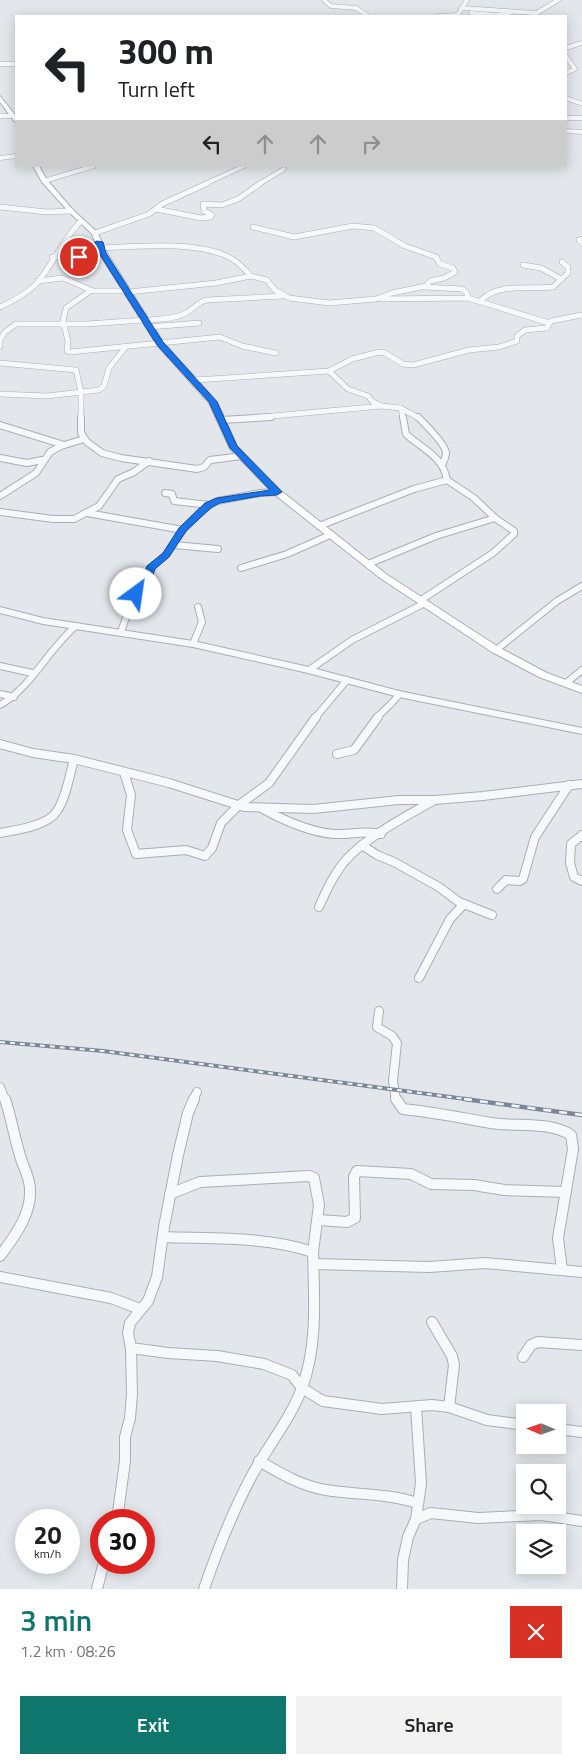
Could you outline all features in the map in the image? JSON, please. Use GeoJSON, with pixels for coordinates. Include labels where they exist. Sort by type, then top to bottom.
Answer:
{"type":"FeatureCollection","features":[{"type":"Feature","properties":{"kind":"main road"},"geometry":{"type":"LineString","coordinates":[[0,98],[14,114]]}},
{"type":"Feature","properties":{"kind":"main road"},"geometry":{"type":"LineString","coordinates":[[37,167],[44,181],[71,211],[95,233],[100,245],[160,343],[213,402],[226,433],[242,456],[277,492],[368,564],[496,650],[543,675],[582,690]]}},
{"type":"Feature","properties":{"kind":"street"},"geometry":{"type":"LineString","coordinates":[[324,0],[332,6],[356,8],[366,15]]}},
{"type":"Feature","properties":{"kind":"street"},"geometry":{"type":"LineString","coordinates":[[467,0],[458,14],[498,15],[515,12]]}},
{"type":"Feature","properties":{"kind":"street"},"geometry":{"type":"LineString","coordinates":[[461,8],[534,15],[558,0]]}},
{"type":"Feature","properties":{"kind":"street"},"geometry":{"type":"LineString","coordinates":[[567,48],[582,43]]}},
{"type":"Feature","properties":{"kind":"street"},"geometry":{"type":"LineString","coordinates":[[567,58],[575,71]]}},
{"type":"Feature","properties":{"kind":"street"},"geometry":{"type":"LineString","coordinates":[[0,64],[15,64]]}},
{"type":"Feature","properties":{"kind":"street"},"geometry":{"type":"LineString","coordinates":[[567,73],[582,70]]}},
{"type":"Feature","properties":{"kind":"street"},"geometry":{"type":"LineString","coordinates":[[567,98],[582,104]]}},
{"type":"Feature","properties":{"kind":"street"},"geometry":{"type":"LineString","coordinates":[[0,116],[14,114]]}},
{"type":"Feature","properties":{"kind":"street"},"geometry":{"type":"LineString","coordinates":[[567,118],[582,118]]}},
{"type":"Feature","properties":{"kind":"street"},"geometry":{"type":"LineString","coordinates":[[567,131],[582,132]]}},
{"type":"Feature","properties":{"kind":"street"},"geometry":{"type":"LineString","coordinates":[[0,158],[15,156]]}},
{"type":"Feature","properties":{"kind":"street"},"geometry":{"type":"LineString","coordinates":[[44,181],[91,167]]}},
{"type":"Feature","properties":{"kind":"street"},"geometry":{"type":"LineString","coordinates":[[95,233],[149,214],[162,204],[242,167]]}},
{"type":"Feature","properties":{"kind":"street"},"geometry":{"type":"LineString","coordinates":[[156,209],[203,218],[211,217],[212,215],[204,211],[203,204],[222,205],[238,199],[284,169]]}},
{"type":"Feature","properties":{"kind":"street"},"geometry":{"type":"LineString","coordinates":[[1,207],[47,212],[71,211]]}},
{"type":"Feature","properties":{"kind":"street"},"geometry":{"type":"LineString","coordinates":[[0,307],[20,297],[38,281],[52,257],[74,227],[81,221]]}},
{"type":"Feature","properties":{"kind":"street"},"geometry":{"type":"LineString","coordinates":[[254,227],[294,236],[309,235],[318,231],[353,226],[374,228],[405,246],[418,249],[436,257],[440,264],[455,270],[447,276],[430,281],[424,287]]}},
{"type":"Feature","properties":{"kind":"street"},"geometry":{"type":"LineString","coordinates":[[582,239],[579,240],[582,243]]}},
{"type":"Feature","properties":{"kind":"street"},"geometry":{"type":"LineString","coordinates":[[52,257],[76,258],[87,249],[100,245],[158,245],[210,251],[234,260],[251,276]]}},
{"type":"Feature","properties":{"kind":"street"},"geometry":{"type":"LineString","coordinates":[[481,300],[493,291],[500,289],[551,288],[568,270],[562,262]]}},
{"type":"Feature","properties":{"kind":"street"},"geometry":{"type":"LineString","coordinates":[[522,265],[540,268],[561,279]]}},
{"type":"Feature","properties":{"kind":"street"},"geometry":{"type":"LineString","coordinates":[[38,281],[66,279],[90,291],[128,291],[216,283],[251,276],[267,280],[283,296]]}},
{"type":"Feature","properties":{"kind":"street"},"geometry":{"type":"LineString","coordinates":[[376,299],[392,293],[424,287],[462,289],[467,292],[468,298]]}},
{"type":"Feature","properties":{"kind":"street"},"geometry":{"type":"LineString","coordinates":[[90,291],[66,308],[63,325],[68,352],[125,348],[220,337],[242,346],[276,352]]}},
{"type":"Feature","properties":{"kind":"street"},"geometry":{"type":"LineString","coordinates":[[146,322],[182,315],[188,312],[196,303],[207,300],[283,296],[319,303],[376,299],[468,298],[481,300],[549,323],[574,316],[582,317]]}},
{"type":"Feature","properties":{"kind":"street"},"geometry":{"type":"LineString","coordinates":[[0,346],[0,340],[5,332],[16,324],[199,323]]}},
{"type":"Feature","properties":{"kind":"street"},"geometry":{"type":"LineString","coordinates":[[195,380],[329,371],[352,359],[379,352],[385,353],[403,364],[413,365],[469,350],[499,347],[517,341],[517,336],[522,331],[547,328],[549,323]]}},
{"type":"Feature","properties":{"kind":"street"},"geometry":{"type":"LineString","coordinates":[[0,394],[47,396],[102,388],[109,368],[125,348]]}},
{"type":"Feature","properties":{"kind":"street"},"geometry":{"type":"LineString","coordinates":[[0,363],[74,369],[77,371],[81,392],[80,426],[84,439],[103,454],[117,458],[197,468],[204,467],[210,460],[242,456]]}},
{"type":"Feature","properties":{"kind":"street"},"geometry":{"type":"LineString","coordinates":[[329,371],[348,388],[363,394],[373,402],[383,406]]}},
{"type":"Feature","properties":{"kind":"street"},"geometry":{"type":"LineString","coordinates":[[221,420],[288,416],[383,406],[401,408],[419,418],[434,432],[447,452],[447,457],[442,465]]}},
{"type":"Feature","properties":{"kind":"street"},"geometry":{"type":"LineString","coordinates":[[401,408],[406,434],[435,456],[447,474],[447,480]]}},
{"type":"Feature","properties":{"kind":"street"},"geometry":{"type":"LineString","coordinates":[[0,425],[64,446]]}},
{"type":"Feature","properties":{"kind":"street"},"geometry":{"type":"LineString","coordinates":[[0,458],[27,463],[42,460],[50,452],[84,439]]}},
{"type":"Feature","properties":{"kind":"street"},"geometry":{"type":"LineString","coordinates":[[0,496],[36,473],[42,467],[42,460]]}},
{"type":"Feature","properties":{"kind":"street"},"geometry":{"type":"LineString","coordinates":[[0,512],[66,520],[74,519],[98,506],[120,478],[134,472],[148,461]]}},
{"type":"Feature","properties":{"kind":"street"},"geometry":{"type":"LineString","coordinates":[[309,670],[352,640],[423,601],[493,553],[511,538],[514,531],[495,518],[474,498],[447,480],[414,489],[319,526]]}},
{"type":"Feature","properties":{"kind":"street"},"geometry":{"type":"LineString","coordinates":[[165,492],[172,494],[174,501],[209,505]]}},
{"type":"Feature","properties":{"kind":"street"},"geometry":{"type":"LineString","coordinates":[[121,632],[132,600],[146,584],[149,570],[174,545],[182,530],[209,505],[217,501],[260,493],[277,492]]}},
{"type":"Feature","properties":{"kind":"street"},"geometry":{"type":"LineString","coordinates":[[87,513],[182,530]]}},
{"type":"Feature","properties":{"kind":"street"},"geometry":{"type":"LineString","coordinates":[[368,564],[436,536],[495,518]]}},
{"type":"Feature","properties":{"kind":"street"},"geometry":{"type":"LineString","coordinates":[[241,568],[258,564],[308,546],[330,535]]}},
{"type":"Feature","properties":{"kind":"street"},"geometry":{"type":"LineString","coordinates":[[174,545],[218,549]]}},
{"type":"Feature","properties":{"kind":"street"},"geometry":{"type":"LineString","coordinates":[[496,650],[558,601],[582,586]]}},
{"type":"Feature","properties":{"kind":"street"},"geometry":{"type":"LineString","coordinates":[[193,644],[202,622],[198,607]]}},
{"type":"Feature","properties":{"kind":"street"},"geometry":{"type":"LineString","coordinates":[[0,610],[43,621],[193,644],[309,670],[399,694],[582,731]]}},
{"type":"Feature","properties":{"kind":"street"},"geometry":{"type":"LineString","coordinates":[[0,705],[14,697],[63,637],[76,626]]}},
{"type":"Feature","properties":{"kind":"street"},"geometry":{"type":"LineString","coordinates":[[0,666],[32,673]]}},
{"type":"Feature","properties":{"kind":"street"},"geometry":{"type":"LineString","coordinates":[[566,683],[582,670]]}},
{"type":"Feature","properties":{"kind":"street"},"geometry":{"type":"LineString","coordinates":[[124,772],[131,795],[127,830],[136,854],[186,850],[205,856],[212,848],[221,824],[239,805],[269,783],[322,708],[347,680]]}},
{"type":"Feature","properties":{"kind":"street"},"geometry":{"type":"LineString","coordinates":[[0,694],[14,697]]}},
{"type":"Feature","properties":{"kind":"street"},"geometry":{"type":"LineString","coordinates":[[337,754],[354,750],[383,710],[394,702],[399,694]]}},
{"type":"Feature","properties":{"kind":"street"},"geometry":{"type":"LineString","coordinates":[[0,744],[33,753],[74,759],[169,783],[239,805],[261,808],[313,809],[399,800],[434,800],[582,784]]}},
{"type":"Feature","properties":{"kind":"street"},"geometry":{"type":"LineString","coordinates":[[0,833],[29,827],[42,822],[57,812],[74,759]]}},
{"type":"Feature","properties":{"kind":"street"},"geometry":{"type":"LineString","coordinates":[[497,889],[506,880],[520,881],[523,879],[535,837],[569,785]]}},
{"type":"Feature","properties":{"kind":"street"},"geometry":{"type":"LineString","coordinates":[[319,907],[325,892],[341,866],[362,845],[381,834],[398,820],[434,800]]}},
{"type":"Feature","properties":{"kind":"street"},"geometry":{"type":"LineString","coordinates":[[261,808],[288,822],[330,833],[362,830],[381,834]]}},
{"type":"Feature","properties":{"kind":"street"},"geometry":{"type":"LineString","coordinates":[[582,835],[571,844],[570,863],[574,876],[582,882]]}},
{"type":"Feature","properties":{"kind":"street"},"geometry":{"type":"LineString","coordinates":[[362,845],[439,887],[464,904],[492,915]]}},
{"type":"Feature","properties":{"kind":"street"},"geometry":{"type":"LineString","coordinates":[[419,978],[434,951],[448,919],[454,911],[464,904]]}},
{"type":"Feature","properties":{"kind":"street"},"geometry":{"type":"LineString","coordinates":[[378,1011],[377,1027],[394,1037],[397,1041],[393,1071],[393,1090],[399,1106],[403,1109],[440,1113],[494,1123],[560,1128],[578,1141],[574,1149],[558,1238],[562,1270]]}},
{"type":"Feature","properties":{"kind":"street"},"geometry":{"type":"LineString","coordinates":[[0,1087],[17,1150],[28,1179],[31,1195],[24,1217],[15,1235],[0,1256]]}},
{"type":"Feature","properties":{"kind":"street"},"geometry":{"type":"LineString","coordinates":[[119,1509],[126,1461],[125,1437],[130,1418],[133,1373],[128,1333],[130,1323],[148,1301],[157,1278],[170,1194],[188,1113],[197,1092]]}},
{"type":"Feature","properties":{"kind":"street"},"geometry":{"type":"LineString","coordinates":[[319,1220],[347,1222],[354,1218],[354,1177],[357,1171],[411,1174],[431,1184],[474,1185],[504,1190],[566,1192]]}},
{"type":"Feature","properties":{"kind":"street"},"geometry":{"type":"LineString","coordinates":[[170,1194],[200,1182],[230,1182],[273,1177],[309,1176],[314,1178],[316,1184],[319,1220],[313,1252],[315,1320],[312,1348],[302,1388],[284,1423],[259,1462],[218,1547],[204,1589]]}},
{"type":"Feature","properties":{"kind":"street"},"geometry":{"type":"LineString","coordinates":[[163,1237],[255,1240],[288,1244],[313,1252]]}},
{"type":"Feature","properties":{"kind":"street"},"geometry":{"type":"LineString","coordinates":[[314,1264],[429,1267],[485,1263],[582,1272]]}},
{"type":"Feature","properties":{"kind":"street"},"geometry":{"type":"LineString","coordinates":[[0,1278],[111,1298],[140,1309]]}},
{"type":"Feature","properties":{"kind":"street"},"geometry":{"type":"LineString","coordinates":[[432,1322],[452,1356],[454,1365],[449,1407]]}},
{"type":"Feature","properties":{"kind":"street"},"geometry":{"type":"LineString","coordinates":[[523,1357],[531,1345],[538,1342],[582,1346]]}},
{"type":"Feature","properties":{"kind":"street"},"geometry":{"type":"LineString","coordinates":[[131,1348],[168,1353],[217,1356],[264,1364],[292,1375],[302,1388],[323,1401],[382,1409],[449,1407],[487,1420],[516,1424]]}},
{"type":"Feature","properties":{"kind":"street"},"geometry":{"type":"LineString","coordinates":[[402,1589],[408,1537],[416,1519],[421,1483],[416,1407]]}},
{"type":"Feature","properties":{"kind":"street"},"geometry":{"type":"LineString","coordinates":[[566,1430],[582,1432]]}},
{"type":"Feature","properties":{"kind":"street"},"geometry":{"type":"LineString","coordinates":[[259,1462],[289,1479],[310,1487],[339,1492],[391,1495],[417,1503]]}},
{"type":"Feature","properties":{"kind":"street"},"geometry":{"type":"LineString","coordinates":[[416,1519],[431,1513],[478,1518],[542,1515],[582,1521]]}},
{"type":"Feature","properties":{"kind":"street"},"geometry":{"type":"LineString","coordinates":[[97,1589],[101,1574]]}},
{"type":"Feature","properties":{"kind":"railway"},"geometry":{"type":"LineString","coordinates":[[0,1042],[103,1051],[473,1100]]}},
{"type":"Feature","properties":{"kind":"railway"},"geometry":{"type":"LineString","coordinates":[[464,1099],[582,1115]]}},
{"type":"Feature","properties":{"kind":"route"},"geometry":{"type":"LineString","coordinates":[[79,257],[85,250],[99,242],[103,253],[160,343],[213,402],[234,447],[277,492],[260,493],[211,503],[182,530],[177,541],[166,555],[150,568],[146,584],[136,594]]}}]}
